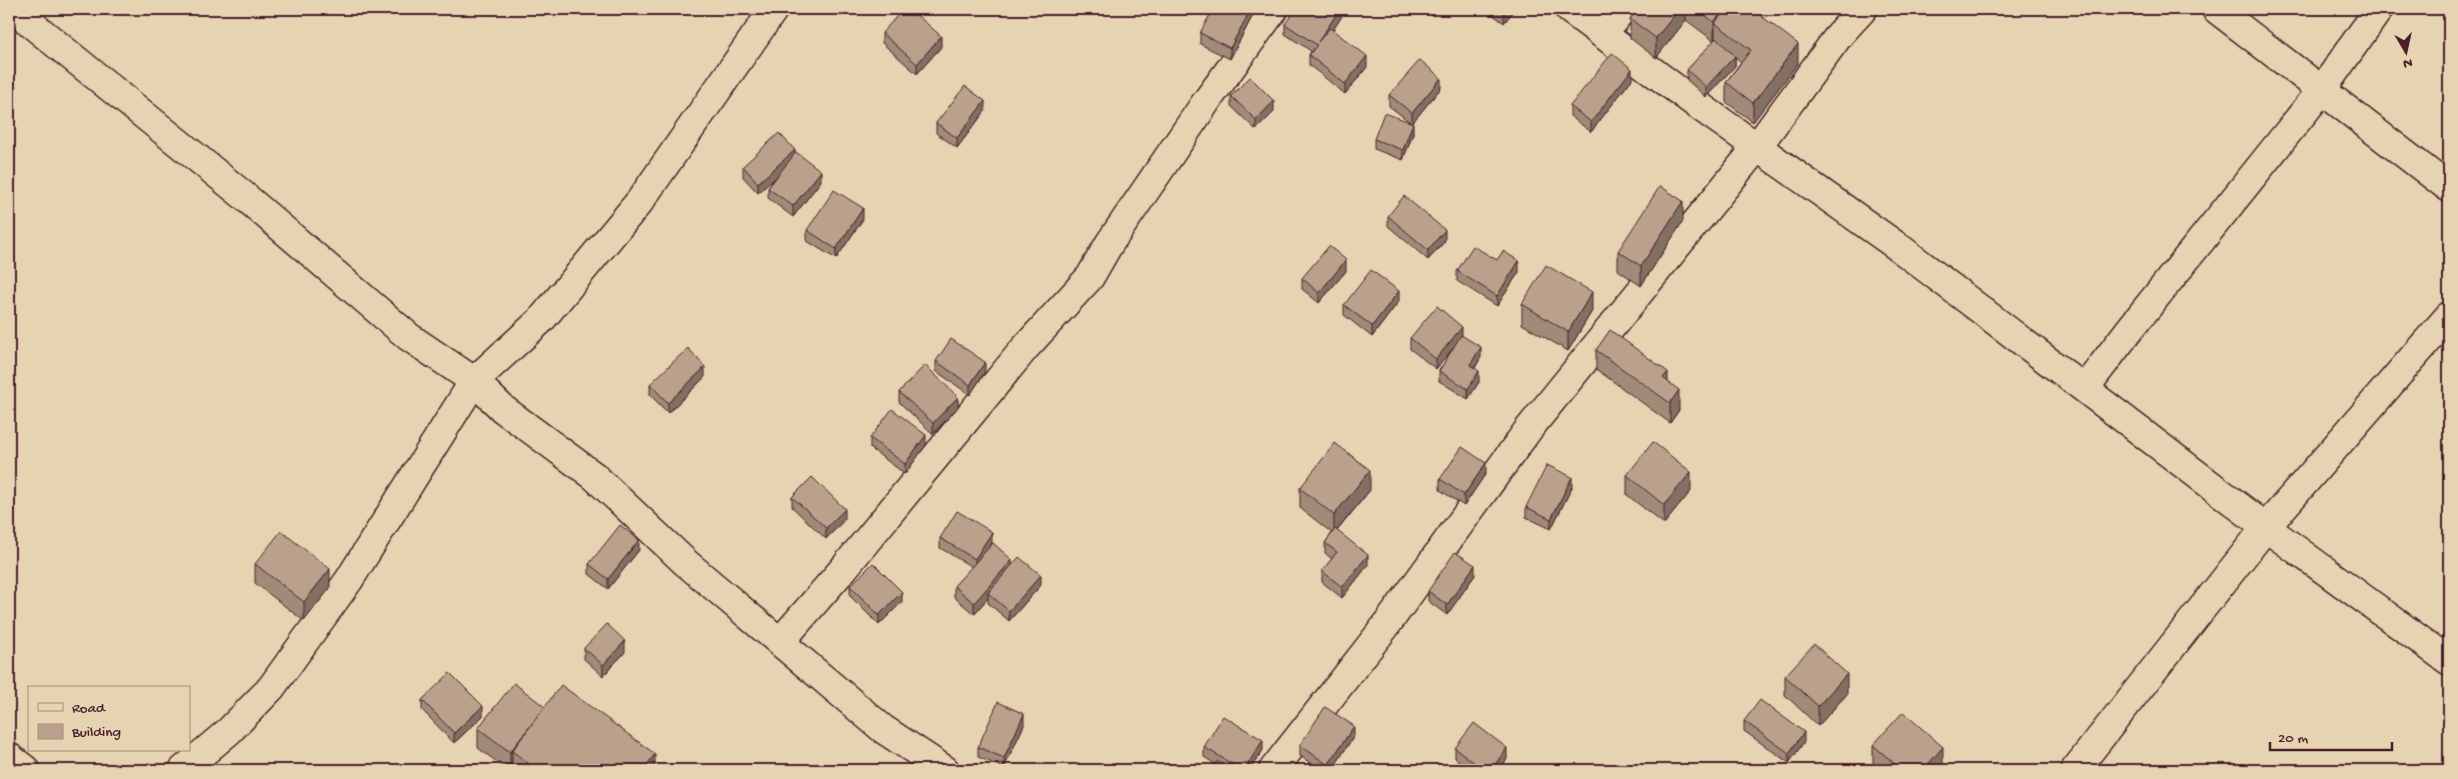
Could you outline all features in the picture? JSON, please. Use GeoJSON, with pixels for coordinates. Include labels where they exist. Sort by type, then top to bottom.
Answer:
{"type":"FeatureCollection","features":[{"type":"Feature","properties":{"kind":"street"},"geometry":{"type":"LineString","coordinates":[[13,9],[242,195],[409,336],[474,381],[503,409],[594,476],[685,562],[883,729],[945,770]]}},
{"type":"Feature","properties":{"kind":"street"},"geometry":{"type":"LineString","coordinates":[[183,770],[229,731],[272,688],[349,580],[474,381],[541,320],[640,201],[774,9]]}},
{"type":"Feature","properties":{"kind":"street"},"geometry":{"type":"LineString","coordinates":[[780,642],[845,567],[1026,348],[1090,277],[1109,244],[1206,102],[1274,9]]}},
{"type":"Feature","properties":{"kind":"street"},"geometry":{"type":"LineString","coordinates":[[1569,9],[1757,147],[1902,249],[2266,527],[2449,660]]}},
{"type":"Feature","properties":{"kind":"street"},"geometry":{"type":"LineString","coordinates":[[1602,34],[1622,9]]}},
{"type":"Feature","properties":{"kind":"street"},"geometry":{"type":"LineString","coordinates":[[1273,770],[1385,628],[1528,430],[1757,147],[1840,34],[1863,9]]}},
{"type":"Feature","properties":{"kind":"street"},"geometry":{"type":"LineString","coordinates":[[2216,9],[2449,188]]}},
{"type":"Feature","properties":{"kind":"street"},"geometry":{"type":"LineString","coordinates":[[2085,388],[2321,91],[2379,9]]}},
{"type":"Feature","properties":{"kind":"street"},"geometry":{"type":"LineString","coordinates":[[2075,770],[2266,527],[2449,316]]}},
{"type":"Feature","properties":{"kind":"street"},"geometry":{"type":"LineString","coordinates":[[9,756],[26,770]]}},
{"type":"Feature","properties":{"kind":"building"},"geometry":{"type":"Polygon","coordinates":[[[903,9],[910,9],[941,36],[917,64],[882,33],[903,9]]]}},
{"type":"Feature","properties":{"kind":"building"},"geometry":{"type":"Polygon","coordinates":[[[1213,9],[1251,9],[1230,48],[1200,33],[1213,9]]]}},
{"type":"Feature","properties":{"kind":"building"},"geometry":{"type":"Polygon","coordinates":[[[1296,9],[1340,9],[1318,42],[1330,28],[1367,56],[1345,84],[1309,55],[1317,45],[1285,24],[1296,9]]]}},
{"type":"Feature","properties":{"kind":"building"},"geometry":{"type":"Polygon","coordinates":[[[1499,9],[1507,9],[1504,13],[1499,9]]]}},
{"type":"Feature","properties":{"kind":"building"},"geometry":{"type":"Polygon","coordinates":[[[1638,9],[1679,9],[1656,38],[1630,19],[1638,9]]]}},
{"type":"Feature","properties":{"kind":"building"},"geometry":{"type":"Polygon","coordinates":[[[1697,9],[1724,9],[1714,22],[1697,9]]]}},
{"type":"Feature","properties":{"kind":"building"},"geometry":{"type":"Polygon","coordinates":[[[1726,9],[1752,9],[1798,44],[1753,103],[1726,82],[1751,50],[1715,23],[1726,9]]]}},
{"type":"Feature","properties":{"kind":"building"},"geometry":{"type":"Polygon","coordinates":[[[1716,38],[1735,56],[1706,87],[1687,70],[1716,38]]]}},
{"type":"Feature","properties":{"kind":"building"},"geometry":{"type":"Polygon","coordinates":[[[1612,53],[1632,69],[1591,122],[1570,106],[1612,53]]]}},
{"type":"Feature","properties":{"kind":"building"},"geometry":{"type":"Polygon","coordinates":[[[1420,60],[1441,78],[1412,113],[1389,95],[1420,60]]]}},
{"type":"Feature","properties":{"kind":"building"},"geometry":{"type":"Polygon","coordinates":[[[1250,77],[1274,101],[1256,120],[1231,96],[1250,77]]]}},
{"type":"Feature","properties":{"kind":"building"},"geometry":{"type":"Polygon","coordinates":[[[965,86],[985,101],[957,138],[936,123],[965,86]]]}},
{"type":"Feature","properties":{"kind":"building"},"geometry":{"type":"Polygon","coordinates":[[[1384,113],[1413,123],[1403,150],[1374,139],[1384,113]]]}},
{"type":"Feature","properties":{"kind":"building"},"geometry":{"type":"Polygon","coordinates":[[[779,133],[795,150],[758,183],[743,166],[779,133]]]}},
{"type":"Feature","properties":{"kind":"building"},"geometry":{"type":"Polygon","coordinates":[[[796,152],[821,171],[793,206],[768,188],[796,152]]]}},
{"type":"Feature","properties":{"kind":"building"},"geometry":{"type":"Polygon","coordinates":[[[1660,186],[1683,201],[1641,266],[1618,251],[1660,186]]]}},
{"type":"Feature","properties":{"kind":"building"},"geometry":{"type":"Polygon","coordinates":[[[834,190],[863,208],[836,249],[807,230],[834,190]]]}},
{"type":"Feature","properties":{"kind":"building"},"geometry":{"type":"Polygon","coordinates":[[[1404,196],[1445,230],[1428,250],[1388,216],[1404,196]]]}},
{"type":"Feature","properties":{"kind":"building"},"geometry":{"type":"Polygon","coordinates":[[[1329,246],[1346,260],[1319,293],[1302,278],[1329,246]]]}},
{"type":"Feature","properties":{"kind":"building"},"geometry":{"type":"Polygon","coordinates":[[[1473,246],[1497,260],[1503,251],[1519,261],[1497,296],[1457,271],[1473,246]]]}},
{"type":"Feature","properties":{"kind":"building"},"geometry":{"type":"Polygon","coordinates":[[[1546,265],[1592,292],[1568,332],[1522,304],[1546,265]]]}},
{"type":"Feature","properties":{"kind":"building"},"geometry":{"type":"Polygon","coordinates":[[[1371,270],[1399,291],[1372,326],[1344,305],[1371,270]]]}},
{"type":"Feature","properties":{"kind":"building"},"geometry":{"type":"Polygon","coordinates":[[[1437,306],[1462,327],[1436,359],[1410,338],[1437,306]]]}},
{"type":"Feature","properties":{"kind":"building"},"geometry":{"type":"Polygon","coordinates":[[[1610,330],[1668,372],[1663,378],[1679,390],[1670,403],[1596,350],[1610,330]]]}},
{"type":"Feature","properties":{"kind":"building"},"geometry":{"type":"Polygon","coordinates":[[[1461,335],[1481,347],[1470,365],[1479,371],[1468,389],[1439,371],[1461,335]]]}},
{"type":"Feature","properties":{"kind":"building"},"geometry":{"type":"Polygon","coordinates":[[[951,339],[985,362],[970,385],[936,361],[951,339]]]}},
{"type":"Feature","properties":{"kind":"building"},"geometry":{"type":"Polygon","coordinates":[[[688,348],[705,367],[668,403],[650,384],[688,348]]]}},
{"type":"Feature","properties":{"kind":"building"},"geometry":{"type":"Polygon","coordinates":[[[925,365],[958,397],[933,423],[899,392],[925,365]]]}},
{"type":"Feature","properties":{"kind":"building"},"geometry":{"type":"Polygon","coordinates":[[[892,409],[926,435],[905,464],[870,438],[892,409]]]}},
{"type":"Feature","properties":{"kind":"building"},"geometry":{"type":"Polygon","coordinates":[[[1653,442],[1691,472],[1664,505],[1627,475],[1653,442]]]}},
{"type":"Feature","properties":{"kind":"building"},"geometry":{"type":"Polygon","coordinates":[[[1335,443],[1370,470],[1334,515],[1300,488],[1335,443]]]}},
{"type":"Feature","properties":{"kind":"building"},"geometry":{"type":"Polygon","coordinates":[[[1462,447],[1486,463],[1464,495],[1440,479],[1462,447]]]}},
{"type":"Feature","properties":{"kind":"building"},"geometry":{"type":"Polygon","coordinates":[[[1547,465],[1572,477],[1551,519],[1526,507],[1547,465]]]}},
{"type":"Feature","properties":{"kind":"building"},"geometry":{"type":"Polygon","coordinates":[[[812,477],[845,509],[826,528],[792,497],[812,477]]]}},
{"type":"Feature","properties":{"kind":"building"},"geometry":{"type":"Polygon","coordinates":[[[957,511],[992,532],[975,559],[940,538],[957,511]]]}},
{"type":"Feature","properties":{"kind":"building"},"geometry":{"type":"Polygon","coordinates":[[[620,525],[639,540],[608,579],[589,564],[620,525]]]}},
{"type":"Feature","properties":{"kind":"building"},"geometry":{"type":"Polygon","coordinates":[[[1335,529],[1368,555],[1342,587],[1322,571],[1337,552],[1325,543],[1335,529]]]}},
{"type":"Feature","properties":{"kind":"building"},"geometry":{"type":"Polygon","coordinates":[[[281,531],[330,569],[304,602],[255,564],[281,531]]]}},
{"type":"Feature","properties":{"kind":"building"},"geometry":{"type":"Polygon","coordinates":[[[993,543],[1012,560],[974,603],[954,586],[993,543]]]}},
{"type":"Feature","properties":{"kind":"building"},"geometry":{"type":"Polygon","coordinates":[[[1455,552],[1475,565],[1447,605],[1428,591],[1455,552]]]}},
{"type":"Feature","properties":{"kind":"building"},"geometry":{"type":"Polygon","coordinates":[[[1019,557],[1041,575],[1009,611],[988,593],[1019,557]]]}},
{"type":"Feature","properties":{"kind":"building"},"geometry":{"type":"Polygon","coordinates":[[[873,563],[902,592],[879,615],[850,586],[873,563]]]}},
{"type":"Feature","properties":{"kind":"building"},"geometry":{"type":"Polygon","coordinates":[[[607,624],[625,641],[603,665],[584,648],[607,624]]]}},
{"type":"Feature","properties":{"kind":"building"},"geometry":{"type":"Polygon","coordinates":[[[1814,644],[1847,674],[1818,706],[1785,676],[1814,644]]]}},
{"type":"Feature","properties":{"kind":"building"},"geometry":{"type":"Polygon","coordinates":[[[450,673],[483,706],[454,733],[422,700],[450,673]]]}},
{"type":"Feature","properties":{"kind":"building"},"geometry":{"type":"Polygon","coordinates":[[[514,683],[545,707],[510,752],[478,728],[514,683]]]}},
{"type":"Feature","properties":{"kind":"building"},"geometry":{"type":"Polygon","coordinates":[[[561,685],[655,754],[643,770],[537,770],[512,751],[561,685]]]}},
{"type":"Feature","properties":{"kind":"building"},"geometry":{"type":"Polygon","coordinates":[[[1760,700],[1804,732],[1789,753],[1744,721],[1760,700]]]}},
{"type":"Feature","properties":{"kind":"building"},"geometry":{"type":"Polygon","coordinates":[[[998,702],[1024,714],[1004,758],[978,747],[998,702]]]}},
{"type":"Feature","properties":{"kind":"building"},"geometry":{"type":"Polygon","coordinates":[[[1325,707],[1354,726],[1328,765],[1300,745],[1325,707]]]}},
{"type":"Feature","properties":{"kind":"building"},"geometry":{"type":"Polygon","coordinates":[[[1903,712],[1943,747],[1923,770],[1902,770],[1873,745],[1903,712]]]}},
{"type":"Feature","properties":{"kind":"building"},"geometry":{"type":"Polygon","coordinates":[[[1223,716],[1263,740],[1244,770],[1204,747],[1223,716]]]}},
{"type":"Feature","properties":{"kind":"building"},"geometry":{"type":"Polygon","coordinates":[[[1474,723],[1507,748],[1491,770],[1484,770],[1455,748],[1474,723]]]}},
{"type":"Feature","properties":{"kind":"building"},"geometry":{"type":"Polygon","coordinates":[[[1217,761],[1230,770],[1211,770],[1217,761]]]}},
{"type":"Feature","properties":{"kind":"building"},"geometry":{"type":"Polygon","coordinates":[[[1855,765],[1862,770],[1852,770],[1855,765]]]}}]}
